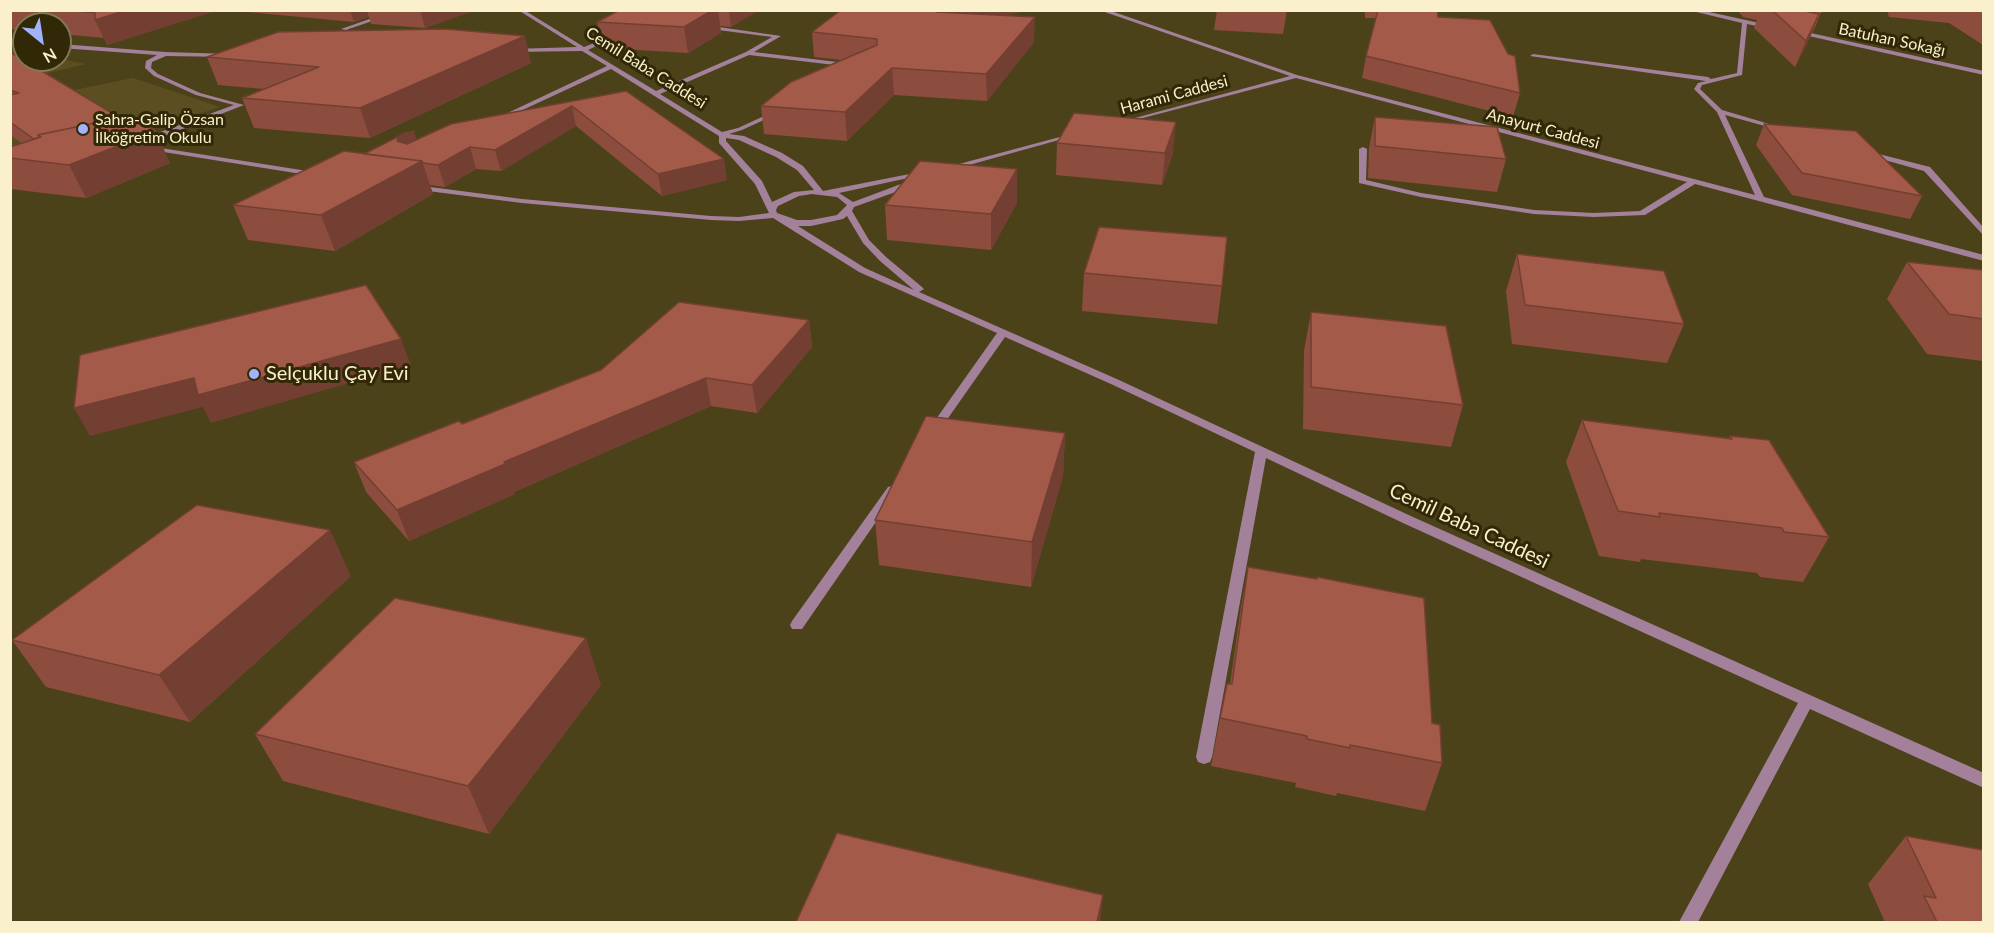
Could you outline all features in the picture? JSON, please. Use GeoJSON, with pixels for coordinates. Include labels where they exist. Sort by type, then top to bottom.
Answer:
{"type":"FeatureCollection","features":[{"type":"Feature","properties":{"kind":"street"},"geometry":{"type":"LineString","coordinates":[[355,35],[344,29],[402,10]]}},
{"type":"Feature","properties":{"kind":"street","name":"Cemil Baba Caddesi"},"geometry":{"type":"LineString","coordinates":[[520,10],[722,135],[741,138],[779,155],[800,168],[824,193]]}},
{"type":"Feature","properties":{"kind":"street","name":"Anayurt Caddesi"},"geometry":{"type":"LineString","coordinates":[[1101,10],[1295,76],[1983,258]]}},
{"type":"Feature","properties":{"kind":"street"},"geometry":{"type":"LineString","coordinates":[[1690,10],[1779,28]]}},
{"type":"Feature","properties":{"kind":"street"},"geometry":{"type":"LineString","coordinates":[[1745,21],[1740,74],[1700,84],[1697,89],[1720,111],[1761,200]]}},
{"type":"Feature","properties":{"kind":"street"},"geometry":{"type":"LineString","coordinates":[[656,93],[778,36],[697,26]]}},
{"type":"Feature","properties":{"kind":"street"},"geometry":{"type":"LineString","coordinates":[[508,51],[585,49],[625,30]]}},
{"type":"Feature","properties":{"kind":"street","name":"Batuhan Sokağı"},"geometry":{"type":"LineString","coordinates":[[1790,31],[1983,74]]}},
{"type":"Feature","properties":{"kind":"street"},"geometry":{"type":"LineString","coordinates":[[72,47],[165,54],[233,55]]}},
{"type":"Feature","properties":{"kind":"street"},"geometry":{"type":"LineString","coordinates":[[748,52],[864,66]]}},
{"type":"Feature","properties":{"kind":"street"},"geometry":{"type":"LineString","coordinates":[[165,54],[148,61],[148,68],[156,75],[198,94],[241,105],[133,145],[322,175]]}},
{"type":"Feature","properties":{"kind":"street"},"geometry":{"type":"LineString","coordinates":[[1533,56],[1712,80]]}},
{"type":"Feature","properties":{"kind":"street"},"geometry":{"type":"LineString","coordinates":[[493,122],[612,66]]}},
{"type":"Feature","properties":{"kind":"street","name":"Harami Caddesi"},"geometry":{"type":"LineString","coordinates":[[1118,124],[1295,76]]}},
{"type":"Feature","properties":{"kind":"street"},"geometry":{"type":"LineString","coordinates":[[722,135],[782,110]]}},
{"type":"Feature","properties":{"kind":"street"},"geometry":{"type":"LineString","coordinates":[[1720,111],[1790,131]]}},
{"type":"Feature","properties":{"kind":"street"},"geometry":{"type":"LineString","coordinates":[[943,169],[1087,132]]}},
{"type":"Feature","properties":{"kind":"street","name":"Cemil Baba Caddesi"},"geometry":{"type":"LineString","coordinates":[[722,135],[722,141],[759,183],[776,215],[862,270],[1003,332],[1983,781]]}},
{"type":"Feature","properties":{"kind":"street"},"geometry":{"type":"LineString","coordinates":[[1363,149],[1362,181],[1456,201],[1534,212],[1594,215],[1642,213],[1693,182]]}},
{"type":"Feature","properties":{"kind":"street"},"geometry":{"type":"LineString","coordinates":[[1859,150],[1927,169],[1983,234]]}},
{"type":"Feature","properties":{"kind":"street"},"geometry":{"type":"LineString","coordinates":[[404,186],[522,201],[711,218],[749,219],[776,215],[812,223],[840,217],[850,208],[955,167]]}},
{"type":"Feature","properties":{"kind":"street"},"geometry":{"type":"LineString","coordinates":[[776,215],[775,204],[797,194],[824,193],[932,172]]}},
{"type":"Feature","properties":{"kind":"street"},"geometry":{"type":"LineString","coordinates":[[824,193],[848,200],[850,208]]}},
{"type":"Feature","properties":{"kind":"street","name":"Cemil Baba Caddesi"},"geometry":{"type":"LineString","coordinates":[[850,208],[866,241],[908,281],[939,304]]}},
{"type":"Feature","properties":{"kind":"street"},"geometry":{"type":"LineString","coordinates":[[927,441],[1003,332]]}},
{"type":"Feature","properties":{"kind":"street"},"geometry":{"type":"LineString","coordinates":[[1204,757],[1262,451]]}},
{"type":"Feature","properties":{"kind":"street"},"geometry":{"type":"LineString","coordinates":[[797,626],[902,477]]}},
{"type":"Feature","properties":{"kind":"street"},"geometry":{"type":"LineString","coordinates":[[1688,922],[1807,701]]}},
{"type":"Feature","properties":{"kind":"shaded area"},"geometry":{"type":"Polygon","coordinates":[[[10,48],[12,48],[12,72],[53,72],[11,82],[10,48]]]}},
{"type":"Feature","properties":{"kind":"shaded area"},"geometry":{"type":"Polygon","coordinates":[[[72,61],[86,64],[72,67],[72,61]]]}},
{"type":"Feature","properties":{"kind":"shaded area","name":"Sahra-Galip Özsan İlköğretim Okulu"},"geometry":{"type":"Polygon","coordinates":[[[133,78],[220,107],[90,150],[11,167],[10,103],[133,78]]]}},
{"type":"Feature","properties":{"kind":"building"},"geometry":{"type":"Polygon","coordinates":[[[68,10],[127,10],[95,20],[95,13],[68,10]]]}},
{"type":"Feature","properties":{"kind":"building"},"geometry":{"type":"Polygon","coordinates":[[[620,10],[713,10],[684,27],[597,22],[620,10]]]}},
{"type":"Feature","properties":{"kind":"building"},"geometry":{"type":"Polygon","coordinates":[[[841,10],[936,10],[936,12],[1035,17],[986,74],[892,68],[845,112],[761,106],[791,82],[877,45],[877,39],[812,32],[841,10]]]}},
{"type":"Feature","properties":{"kind":"building"},"geometry":{"type":"Polygon","coordinates":[[[1378,10],[1437,10],[1438,17],[1490,20],[1508,54],[1515,56],[1520,93],[1366,56],[1378,10]]]}},
{"type":"Feature","properties":{"kind":"building"},"geometry":{"type":"Polygon","coordinates":[[[1772,10],[1800,10],[1819,14],[1806,41],[1772,10]]]}},
{"type":"Feature","properties":{"kind":"building"},"geometry":{"type":"Polygon","coordinates":[[[446,29],[525,36],[360,108],[242,98],[319,67],[207,57],[278,32],[446,29]]]}},
{"type":"Feature","properties":{"kind":"building"},"geometry":{"type":"Polygon","coordinates":[[[10,52],[12,53],[12,72],[43,72],[122,119],[38,135],[39,137],[34,139],[10,122],[10,95],[19,93],[10,90],[10,52]]]}},
{"type":"Feature","properties":{"kind":"building"},"geometry":{"type":"Polygon","coordinates":[[[626,91],[724,159],[658,174],[572,106],[495,150],[470,147],[438,165],[364,154],[405,133],[414,131],[398,138],[397,141],[407,144],[451,124],[626,91]]]}},
{"type":"Feature","properties":{"kind":"building"},"geometry":{"type":"Polygon","coordinates":[[[1074,113],[1176,122],[1165,153],[1057,143],[1074,113]]]}},
{"type":"Feature","properties":{"kind":"building"},"geometry":{"type":"Polygon","coordinates":[[[1375,117],[1497,127],[1506,159],[1375,146],[1375,117]]]}},
{"type":"Feature","properties":{"kind":"building"},"geometry":{"type":"Polygon","coordinates":[[[119,118],[139,122],[156,131],[69,165],[10,158],[10,147],[41,137],[38,135],[119,118]]]}},
{"type":"Feature","properties":{"kind":"building"},"geometry":{"type":"Polygon","coordinates":[[[1764,124],[1856,131],[1922,196],[1802,173],[1764,124]]]}},
{"type":"Feature","properties":{"kind":"building"},"geometry":{"type":"Polygon","coordinates":[[[344,151],[422,161],[321,215],[233,205],[344,151]]]}},
{"type":"Feature","properties":{"kind":"building"},"geometry":{"type":"Polygon","coordinates":[[[920,161],[1017,169],[991,214],[885,205],[920,161]]]}},
{"type":"Feature","properties":{"kind":"building"},"geometry":{"type":"Polygon","coordinates":[[[1099,227],[1227,237],[1222,286],[1084,273],[1099,227]]]}},
{"type":"Feature","properties":{"kind":"building"},"geometry":{"type":"Polygon","coordinates":[[[1517,254],[1664,271],[1684,324],[1525,305],[1517,254]]]}},
{"type":"Feature","properties":{"kind":"building"},"geometry":{"type":"Polygon","coordinates":[[[1907,262],[1983,270],[1983,319],[1949,314],[1907,262]]]}},
{"type":"Feature","properties":{"kind":"building"},"geometry":{"type":"Polygon","coordinates":[[[366,285],[401,339],[198,395],[194,378],[74,408],[80,355],[366,285]]]}},
{"type":"Feature","properties":{"kind":"building"},"geometry":{"type":"Polygon","coordinates":[[[679,302],[809,320],[752,385],[706,378],[504,462],[505,464],[397,510],[354,462],[459,421],[462,424],[601,370],[679,302]]]}},
{"type":"Feature","properties":{"kind":"building"},"geometry":{"type":"Polygon","coordinates":[[[1311,312],[1446,326],[1463,405],[1311,387],[1311,312]]]}},
{"type":"Feature","properties":{"kind":"building"},"geometry":{"type":"Polygon","coordinates":[[[926,416],[1065,433],[1032,542],[875,520],[926,416]]]}},
{"type":"Feature","properties":{"kind":"building"},"geometry":{"type":"Polygon","coordinates":[[[1582,420],[1732,439],[1730,436],[1769,440],[1829,537],[1784,532],[1782,528],[1659,513],[1660,517],[1618,511],[1582,420]]]}},
{"type":"Feature","properties":{"kind":"building"},"geometry":{"type":"Polygon","coordinates":[[[197,505],[330,530],[159,675],[12,640],[197,505]]]}},
{"type":"Feature","properties":{"kind":"building"},"geometry":{"type":"Polygon","coordinates":[[[1248,567],[1317,579],[1317,577],[1424,598],[1432,723],[1440,725],[1442,763],[1350,745],[1350,748],[1307,739],[1307,736],[1220,718],[1227,684],[1232,684],[1248,567]]]}},
{"type":"Feature","properties":{"kind":"building"},"geometry":{"type":"Polygon","coordinates":[[[395,598],[586,638],[468,786],[255,734],[395,598]]]}},
{"type":"Feature","properties":{"kind":"building"},"geometry":{"type":"Polygon","coordinates":[[[837,833],[1103,895],[1097,922],[796,922],[837,833]]]}},
{"type":"Feature","properties":{"kind":"building"},"geometry":{"type":"Polygon","coordinates":[[[1906,836],[1983,850],[1983,922],[1937,922],[1924,896],[1936,898],[1906,836]]]}},
{"type":"Feature","properties":{"kind":"place","name":"Sahra-Galip Özsan İlköğretim Okulu"},"geometry":{"type":"Point","coordinates":[83,129]}},
{"type":"Feature","properties":{"kind":"place","name":"Selçuklu Çay Evi"},"geometry":{"type":"Point","coordinates":[254,374]}}]}
